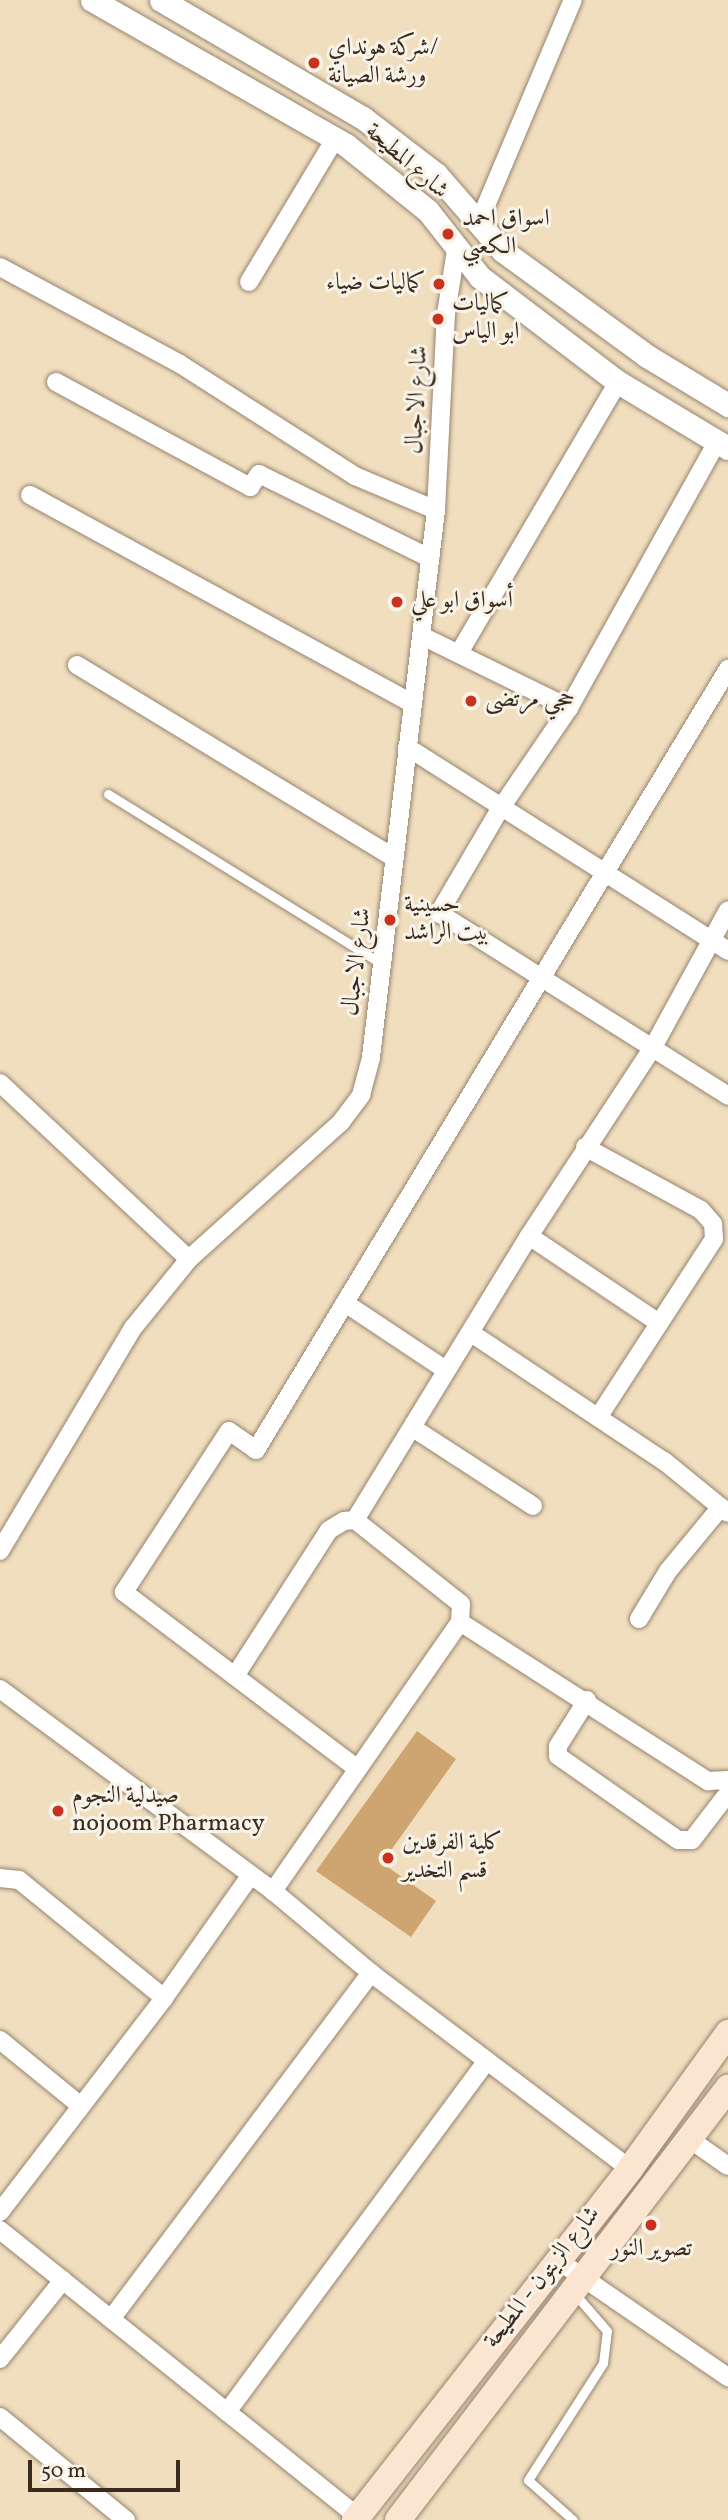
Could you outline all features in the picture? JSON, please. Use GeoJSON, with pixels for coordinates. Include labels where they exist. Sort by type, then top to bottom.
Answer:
{"type":"FeatureCollection","features":[{"type":"Feature","properties":{"kind":"main road","name":"شارع الزيتون - المطيحة"},"geometry":{"type":"LineString","coordinates":[[356,2518],[556,2259],[630,2169],[728,2033]]}},
{"type":"Feature","properties":{"kind":"main road","name":"شارع الزيتون - المطيحة"},"geometry":{"type":"LineString","coordinates":[[398,2520],[579,2287],[728,2088]]}},
{"type":"Feature","properties":{"kind":"street","name":"شارع المطيحة"},"geometry":{"type":"LineString","coordinates":[[92,0],[336,138],[428,211],[456,250],[480,277],[618,382],[723,445]]}},
{"type":"Feature","properties":{"kind":"street","name":"شارع المطيحة"},"geometry":{"type":"LineString","coordinates":[[161,0],[236,42],[391,138],[436,174],[503,251],[647,356],[728,405]]}},
{"type":"Feature","properties":{"kind":"street"},"geometry":{"type":"LineString","coordinates":[[479,222],[573,0]]}},
{"type":"Feature","properties":{"kind":"street"},"geometry":{"type":"LineString","coordinates":[[218,71],[236,42]]}},
{"type":"Feature","properties":{"kind":"street"},"geometry":{"type":"LineString","coordinates":[[249,282],[336,138]]}},
{"type":"Feature","properties":{"kind":"street","name":"شارع الاجبال"},"geometry":{"type":"LineString","coordinates":[[0,1550],[133,1328],[189,1259],[341,1122],[360,1095],[371,1057],[422,636],[436,510],[446,314],[456,250]]}},
{"type":"Feature","properties":{"kind":"street"},"geometry":{"type":"LineString","coordinates":[[0,267],[180,364],[355,476],[436,510]]}},
{"type":"Feature","properties":{"kind":"street"},"geometry":{"type":"LineString","coordinates":[[56,382],[250,487],[259,474],[430,558]]}},
{"type":"Feature","properties":{"kind":"street"},"geometry":{"type":"LineString","coordinates":[[459,653],[618,382]]}},
{"type":"Feature","properties":{"kind":"street"},"geometry":{"type":"LineString","coordinates":[[723,445],[569,708],[500,809],[439,913],[541,981],[728,1096]]}},
{"type":"Feature","properties":{"kind":"street"},"geometry":{"type":"LineString","coordinates":[[30,495],[412,704]]}},
{"type":"Feature","properties":{"kind":"street"},"geometry":{"type":"LineString","coordinates":[[422,636],[569,708]]}},
{"type":"Feature","properties":{"kind":"street"},"geometry":{"type":"LineString","coordinates":[[77,665],[394,858]]}},
{"type":"Feature","properties":{"kind":"street"},"geometry":{"type":"LineString","coordinates":[[355,1767],[124,1592],[229,1432],[256,1450],[607,874],[728,669]]}},
{"type":"Feature","properties":{"kind":"street"},"geometry":{"type":"LineString","coordinates":[[407,747],[500,809],[728,951]]}},
{"type":"Feature","properties":{"kind":"street"},"geometry":{"type":"LineString","coordinates":[[236,1676],[329,1530],[355,1520],[585,1147],[652,1049],[728,910]]}},
{"type":"Feature","properties":{"kind":"street"},"geometry":{"type":"LineString","coordinates":[[0,1083],[189,1259]]}},
{"type":"Feature","properties":{"kind":"street"},"geometry":{"type":"LineString","coordinates":[[585,1147],[701,1210],[713,1224],[714,1239],[599,1416]]}},
{"type":"Feature","properties":{"kind":"street"},"geometry":{"type":"LineString","coordinates":[[529,1236],[659,1323]]}},
{"type":"Feature","properties":{"kind":"street"},"geometry":{"type":"LineString","coordinates":[[345,1303],[446,1370]]}},
{"type":"Feature","properties":{"kind":"street"},"geometry":{"type":"LineString","coordinates":[[471,1333],[599,1416],[724,1510],[668,1571],[639,1619]]}},
{"type":"Feature","properties":{"kind":"street"},"geometry":{"type":"LineString","coordinates":[[413,1429],[533,1506]]}},
{"type":"Feature","properties":{"kind":"street"},"geometry":{"type":"LineString","coordinates":[[273,1891],[355,1767],[460,1622],[461,1604],[355,1520]]}},
{"type":"Feature","properties":{"kind":"street"},"geometry":{"type":"LineString","coordinates":[[460,1622],[587,1700],[708,1781],[728,1780]]}},
{"type":"Feature","properties":{"kind":"street"},"geometry":{"type":"LineString","coordinates":[[0,1689],[273,1891],[371,1973],[630,2169]]}},
{"type":"Feature","properties":{"kind":"street"},"geometry":{"type":"LineString","coordinates":[[587,1700],[558,1746],[558,1756],[678,1840],[692,1840],[728,1793]]}},
{"type":"Feature","properties":{"kind":"street"},"geometry":{"type":"LineString","coordinates":[[0,2212],[164,1998],[250,1876]]}},
{"type":"Feature","properties":{"kind":"street"},"geometry":{"type":"LineString","coordinates":[[0,1878],[19,1880],[164,1998]]}},
{"type":"Feature","properties":{"kind":"street"},"geometry":{"type":"LineString","coordinates":[[111,2319],[371,1973]]}},
{"type":"Feature","properties":{"kind":"street"},"geometry":{"type":"LineString","coordinates":[[0,2040],[81,2106]]}},
{"type":"Feature","properties":{"kind":"street"},"geometry":{"type":"LineString","coordinates":[[227,2412],[487,2061]]}},
{"type":"Feature","properties":{"kind":"street"},"geometry":{"type":"LineString","coordinates":[[691,2140],[728,2166]]}},
{"type":"Feature","properties":{"kind":"street"},"geometry":{"type":"LineString","coordinates":[[0,2230],[356,2518]]}},
{"type":"Feature","properties":{"kind":"street"},"geometry":{"type":"LineString","coordinates":[[556,2259],[579,2287],[728,2377]]}},
{"type":"Feature","properties":{"kind":"street"},"geometry":{"type":"LineString","coordinates":[[0,2359],[63,2280]]}},
{"type":"Feature","properties":{"kind":"street"},"geometry":{"type":"LineString","coordinates":[[0,2417],[126,2520]]}},
{"type":"Feature","properties":{"kind":"lane"},"geometry":{"type":"LineString","coordinates":[[108,794],[382,964]]}},
{"type":"Feature","properties":{"kind":"lane"},"geometry":{"type":"LineString","coordinates":[[573,2520],[528,2480],[603,2363],[607,2331],[579,2287]]}},
{"type":"Feature","properties":{"kind":"building"},"geometry":{"type":"Polygon","coordinates":[[[417,1731],[456,1759],[382,1863],[436,1901],[411,1937],[316,1871],[417,1731]]]}},
{"type":"Feature","properties":{"kind":"place","name":"شركة هونداي/ ورشة الصيانة"},"geometry":{"type":"Point","coordinates":[314,63]}},
{"type":"Feature","properties":{"kind":"place","name":"اسواق احمد الكعبي"},"geometry":{"type":"Point","coordinates":[448,234]}},
{"type":"Feature","properties":{"kind":"place","name":"كماليات ضياء"},"geometry":{"type":"Point","coordinates":[439,284]}},
{"type":"Feature","properties":{"kind":"place","name":"كماليات ابو الياس"},"geometry":{"type":"Point","coordinates":[438,319]}},
{"type":"Feature","properties":{"kind":"place","name":"أسواق ابو علي"},"geometry":{"type":"Point","coordinates":[397,602]}},
{"type":"Feature","properties":{"kind":"place","name":"حجي مرتضى"},"geometry":{"type":"Point","coordinates":[471,701]}},
{"type":"Feature","properties":{"kind":"place","name":"حسينية بيت الراشد"},"geometry":{"type":"Point","coordinates":[390,920]}},
{"type":"Feature","properties":{"kind":"place","name":"صيدلية النجوم nojoom Pharmacy"},"geometry":{"type":"Point","coordinates":[58,1811]}},
{"type":"Feature","properties":{"kind":"place","name":"كلية الفرقدين قسم التخدير"},"geometry":{"type":"Point","coordinates":[388,1858]}},
{"type":"Feature","properties":{"kind":"place","name":"تصوير النور"},"geometry":{"type":"Point","coordinates":[651,2225]}}]}
